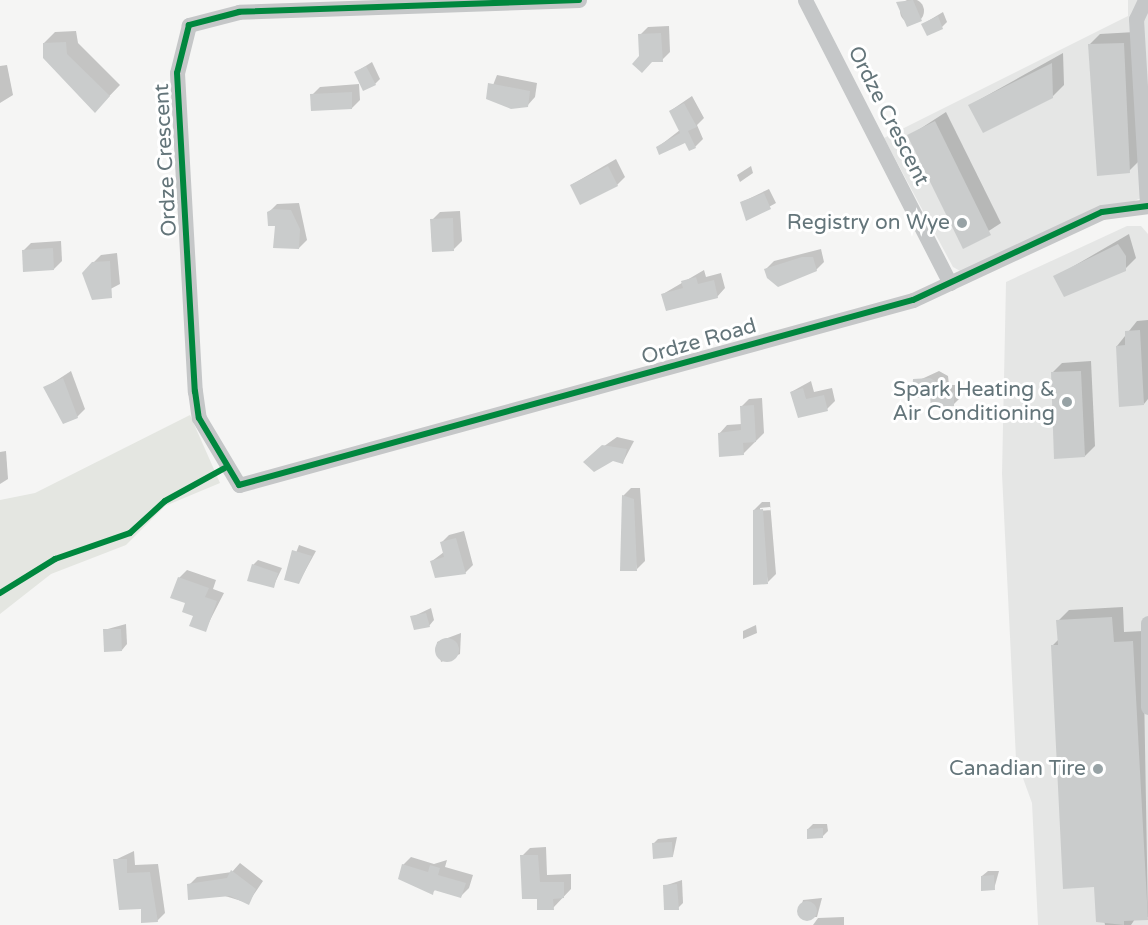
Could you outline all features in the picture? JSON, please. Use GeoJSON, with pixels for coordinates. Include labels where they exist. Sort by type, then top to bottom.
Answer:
{"type":"FeatureCollection","features":[{"type":"Feature","properties":{"kind":"street","name":"Ordze Crescent"},"geometry":{"type":"LineString","coordinates":[[248,486],[231,478],[221,461],[199,418],[195,391],[177,73],[189,25],[239,12],[579,0]]}},
{"type":"Feature","properties":{"kind":"street","name":"Ordze Crescent"},"geometry":{"type":"LineString","coordinates":[[805,0],[950,283]]}},
{"type":"Feature","properties":{"kind":"street"},"geometry":{"type":"LineString","coordinates":[[1145,0],[1136,19],[1144,78],[1148,206]]}},
{"type":"Feature","properties":{"kind":"street","name":"Ordze Road"},"geometry":{"type":"LineString","coordinates":[[248,486],[913,300],[1102,212],[1148,206]]}},
{"type":"Feature","properties":{"kind":"street"},"geometry":{"type":"LineString","coordinates":[[1147,619],[1148,707]]}},
{"type":"Feature","properties":{"kind":"shaded area"},"geometry":{"type":"Polygon","coordinates":[[[1128,0],[1148,0],[1148,195],[991,263],[962,272],[953,267],[884,138],[1128,16],[1128,0]]]}},
{"type":"Feature","properties":{"kind":"shaded area"},"geometry":{"type":"Polygon","coordinates":[[[1127,226],[1141,226],[1148,234],[1148,925],[1038,925],[1032,803],[1016,759],[1002,474],[1006,282],[1127,226]]]}},
{"type":"Feature","properties":{"kind":"shaded area"},"geometry":{"type":"Polygon","coordinates":[[[190,415],[220,483],[165,506],[126,545],[51,574],[0,614],[0,500],[35,493],[190,415]]]}},
{"type":"Feature","properties":{"kind":"building"},"geometry":{"type":"Polygon","coordinates":[[[913,0],[922,21],[907,27],[896,2],[913,0]]]}},
{"type":"Feature","properties":{"kind":"building"},"geometry":{"type":"Polygon","coordinates":[[[938,16],[943,29],[927,36],[921,24],[938,16]]]}},
{"type":"Feature","properties":{"kind":"building"},"geometry":{"type":"Polygon","coordinates":[[[661,33],[663,62],[652,62],[642,73],[632,64],[639,56],[638,34],[661,33]]]}},
{"type":"Feature","properties":{"kind":"building"},"geometry":{"type":"Polygon","coordinates":[[[66,42],[67,54],[110,96],[95,113],[43,58],[43,43],[66,42]]]}},
{"type":"Feature","properties":{"kind":"building"},"geometry":{"type":"Polygon","coordinates":[[[1124,43],[1130,173],[1097,176],[1088,44],[1124,43]]]}},
{"type":"Feature","properties":{"kind":"building"},"geometry":{"type":"Polygon","coordinates":[[[1052,63],[1053,98],[983,133],[968,105],[1052,63]]]}},
{"type":"Feature","properties":{"kind":"building"},"geometry":{"type":"Polygon","coordinates":[[[366,66],[376,85],[363,91],[354,72],[366,66]]]}},
{"type":"Feature","properties":{"kind":"building"},"geometry":{"type":"Polygon","coordinates":[[[488,83],[530,91],[528,107],[511,109],[486,99],[488,83]]]}},
{"type":"Feature","properties":{"kind":"building"},"geometry":{"type":"Polygon","coordinates":[[[352,92],[352,109],[311,111],[310,94],[352,92]]]}},
{"type":"Feature","properties":{"kind":"building"},"geometry":{"type":"Polygon","coordinates":[[[684,103],[697,127],[688,131],[696,148],[689,151],[685,143],[659,155],[656,147],[680,133],[669,111],[684,103]]]}},
{"type":"Feature","properties":{"kind":"building"},"geometry":{"type":"Polygon","coordinates":[[[935,121],[991,235],[963,249],[907,135],[935,121]]]}},
{"type":"Feature","properties":{"kind":"building"},"geometry":{"type":"Polygon","coordinates":[[[608,166],[618,186],[580,205],[570,185],[608,166]]]}},
{"type":"Feature","properties":{"kind":"building"},"geometry":{"type":"Polygon","coordinates":[[[764,193],[771,209],[746,221],[740,202],[764,193]]]}},
{"type":"Feature","properties":{"kind":"building"},"geometry":{"type":"Polygon","coordinates":[[[273,209],[291,210],[300,229],[299,249],[273,248],[275,226],[268,226],[267,212],[273,209]]]}},
{"type":"Feature","properties":{"kind":"building"},"geometry":{"type":"Polygon","coordinates":[[[453,218],[454,251],[432,252],[430,219],[453,218]]]}},
{"type":"Feature","properties":{"kind":"building"},"geometry":{"type":"Polygon","coordinates":[[[1118,244],[1126,256],[1126,271],[1064,297],[1053,276],[1118,244]]]}},
{"type":"Feature","properties":{"kind":"building"},"geometry":{"type":"Polygon","coordinates":[[[53,248],[54,270],[23,272],[22,250],[53,248]]]}},
{"type":"Feature","properties":{"kind":"building"},"geometry":{"type":"Polygon","coordinates":[[[802,257],[813,257],[817,271],[778,287],[767,278],[764,269],[802,257]]]}},
{"type":"Feature","properties":{"kind":"building"},"geometry":{"type":"Polygon","coordinates":[[[110,261],[112,298],[92,300],[82,273],[92,262],[110,261]]]}},
{"type":"Feature","properties":{"kind":"building"},"geometry":{"type":"Polygon","coordinates":[[[696,277],[698,284],[714,280],[718,298],[666,311],[661,294],[683,288],[681,281],[696,277]]]}},
{"type":"Feature","properties":{"kind":"building"},"geometry":{"type":"Polygon","coordinates":[[[1140,330],[1144,405],[1119,407],[1116,346],[1125,345],[1125,331],[1140,330]]]}},
{"type":"Feature","properties":{"kind":"building","name":"Spark Heating & Air Conditioning"},"geometry":{"type":"Polygon","coordinates":[[[1081,371],[1085,457],[1054,459],[1051,372],[1081,371]]]}},
{"type":"Feature","properties":{"kind":"building"},"geometry":{"type":"Polygon","coordinates":[[[63,378],[78,418],[63,424],[43,387],[63,378]]]}},
{"type":"Feature","properties":{"kind":"building"},"geometry":{"type":"Polygon","coordinates":[[[930,378],[941,384],[941,393],[954,392],[954,406],[931,407],[930,397],[912,398],[913,379],[930,378]]]}},
{"type":"Feature","properties":{"kind":"building"},"geometry":{"type":"Polygon","coordinates":[[[803,388],[806,399],[824,395],[828,411],[798,418],[790,392],[803,388]]]}},
{"type":"Feature","properties":{"kind":"building"},"geometry":{"type":"Polygon","coordinates":[[[754,405],[756,442],[743,443],[744,455],[719,457],[718,433],[741,430],[740,406],[754,405]]]}},
{"type":"Feature","properties":{"kind":"building"},"geometry":{"type":"Polygon","coordinates":[[[602,445],[627,449],[623,464],[613,461],[594,472],[583,462],[602,445]]]}},
{"type":"Feature","properties":{"kind":"building"},"geometry":{"type":"Polygon","coordinates":[[[622,495],[634,499],[637,571],[620,571],[622,495]]]}},
{"type":"Feature","properties":{"kind":"building"},"geometry":{"type":"Polygon","coordinates":[[[763,509],[768,584],[753,585],[753,510],[763,509]]]}},
{"type":"Feature","properties":{"kind":"building"},"geometry":{"type":"Polygon","coordinates":[[[456,538],[466,574],[435,578],[430,561],[444,557],[440,542],[456,538]]]}},
{"type":"Feature","properties":{"kind":"building"},"geometry":{"type":"Polygon","coordinates":[[[292,550],[312,556],[299,584],[284,580],[292,550]]]}},
{"type":"Feature","properties":{"kind":"building"},"geometry":{"type":"Polygon","coordinates":[[[252,564],[278,573],[274,588],[247,581],[252,564]]]}},
{"type":"Feature","properties":{"kind":"building"},"geometry":{"type":"Polygon","coordinates":[[[178,577],[209,588],[205,597],[217,601],[206,632],[189,626],[193,616],[182,612],[185,603],[170,598],[178,577]]]}},
{"type":"Feature","properties":{"kind":"building"},"geometry":{"type":"Polygon","coordinates":[[[426,613],[430,627],[414,630],[410,616],[426,613]]]}},
{"type":"Feature","properties":{"kind":"building","name":"Canadian Tire"},"geometry":{"type":"Polygon","coordinates":[[[1112,617],[1114,642],[1133,641],[1148,920],[1124,921],[1124,925],[1096,922],[1094,887],[1063,889],[1051,645],[1058,645],[1056,620],[1112,617]]]}},
{"type":"Feature","properties":{"kind":"building"},"geometry":{"type":"Polygon","coordinates":[[[103,629],[121,629],[122,651],[104,652],[103,629]]]}},
{"type":"Feature","properties":{"kind":"building"},"geometry":{"type":"Polygon","coordinates":[[[447,638],[456,641],[459,650],[456,659],[447,662],[438,659],[435,650],[438,641],[447,638]]]}},
{"type":"Feature","properties":{"kind":"building"},"geometry":{"type":"Polygon","coordinates":[[[823,828],[823,838],[807,839],[807,829],[823,828]]]}},
{"type":"Feature","properties":{"kind":"building"},"geometry":{"type":"Polygon","coordinates":[[[672,842],[673,857],[653,859],[652,843],[672,842]]]}},
{"type":"Feature","properties":{"kind":"building"},"geometry":{"type":"Polygon","coordinates":[[[520,855],[538,855],[540,882],[564,882],[564,898],[553,899],[554,910],[537,910],[537,899],[522,899],[520,855]]]}},
{"type":"Feature","properties":{"kind":"building"},"geometry":{"type":"Polygon","coordinates":[[[113,859],[127,859],[127,873],[150,872],[158,922],[141,923],[141,909],[119,910],[113,859]]]}},
{"type":"Feature","properties":{"kind":"building"},"geometry":{"type":"Polygon","coordinates":[[[402,864],[428,872],[430,865],[440,868],[438,875],[466,883],[461,898],[434,890],[433,895],[398,879],[402,864]]]}},
{"type":"Feature","properties":{"kind":"building"},"geometry":{"type":"Polygon","coordinates":[[[231,870],[256,889],[249,905],[230,896],[188,900],[187,884],[227,878],[231,870]]]}},
{"type":"Feature","properties":{"kind":"building"},"geometry":{"type":"Polygon","coordinates":[[[994,875],[995,890],[981,891],[981,876],[994,875]]]}},
{"type":"Feature","properties":{"kind":"building"},"geometry":{"type":"Polygon","coordinates":[[[677,884],[679,910],[664,910],[663,885],[677,884]]]}},
{"type":"Feature","properties":{"kind":"building"},"geometry":{"type":"Polygon","coordinates":[[[807,901],[814,904],[817,911],[814,918],[807,921],[800,918],[797,911],[800,904],[807,901]]]}},
{"type":"Feature","properties":{"kind":"cycle path"},"geometry":{"type":"LineString","coordinates":[[579,0],[239,12],[189,25],[177,73],[195,391],[199,418],[239,485],[913,300],[1102,212],[1148,206]]}},
{"type":"Feature","properties":{"kind":"cycle path"},"geometry":{"type":"LineString","coordinates":[[0,593],[55,559],[130,533],[165,501],[225,468]]}},
{"type":"Feature","properties":{"kind":"place","name":"Registry on Wye"},"geometry":{"type":"Point","coordinates":[962,223]}},
{"type":"Feature","properties":{"kind":"place","name":"Spark Heating & Air Conditioning"},"geometry":{"type":"Point","coordinates":[1067,402]}},
{"type":"Feature","properties":{"kind":"place","name":"Canadian Tire"},"geometry":{"type":"Point","coordinates":[1098,769]}}]}
